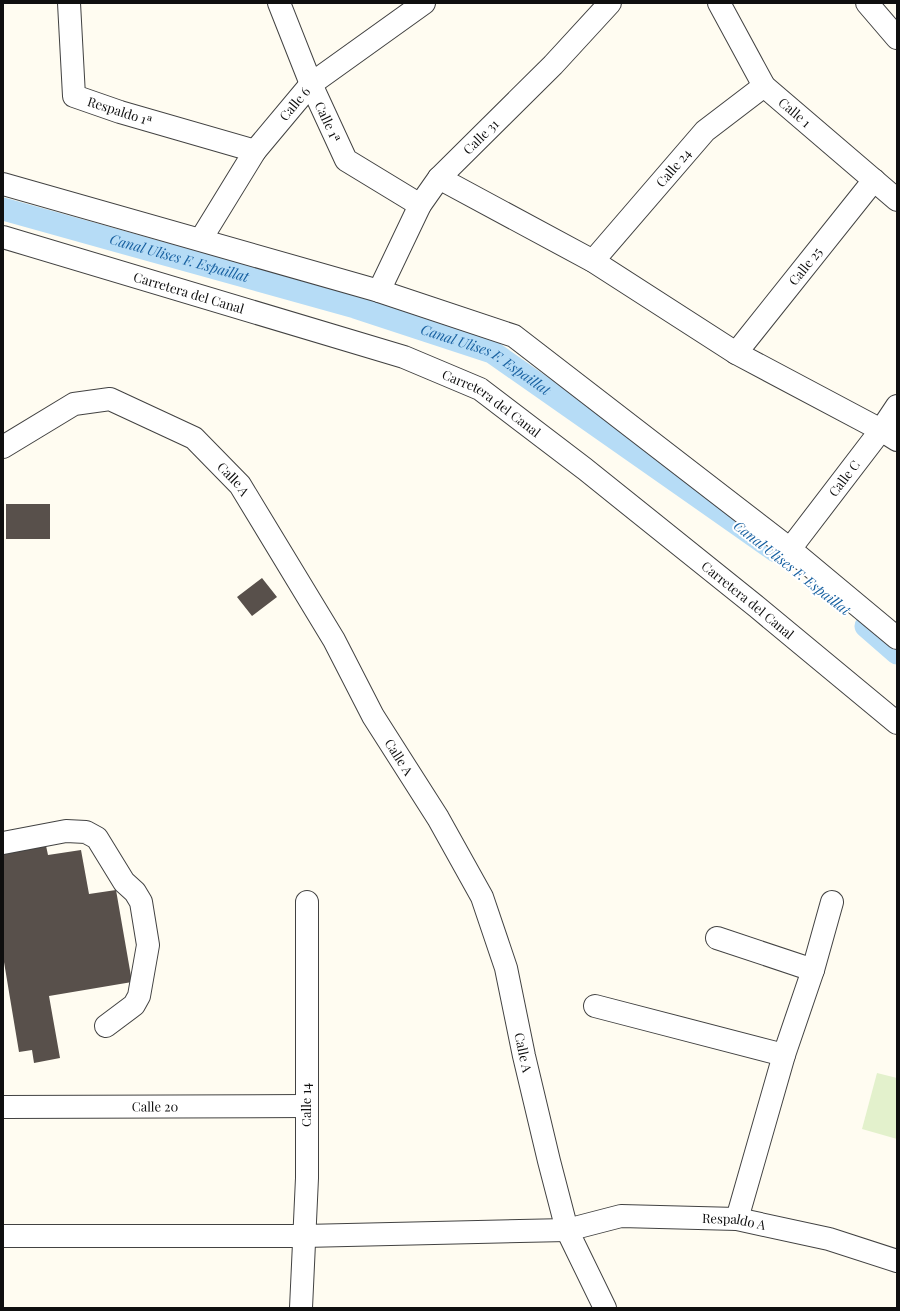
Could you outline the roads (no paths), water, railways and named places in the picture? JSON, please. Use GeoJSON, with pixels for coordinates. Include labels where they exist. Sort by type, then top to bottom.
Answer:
{"type":"FeatureCollection","features":[{"type":"Feature","properties":{"kind":"street","name":"Respaldo 1ª"},"geometry":{"type":"LineString","coordinates":[[69,3],[74,96],[120,112],[255,151]]}},
{"type":"Feature","properties":{"kind":"street","name":"Calle 1ª"},"geometry":{"type":"LineString","coordinates":[[279,3],[311,84],[346,160],[420,205]]}},
{"type":"Feature","properties":{"kind":"street","name":"Calle 6"},"geometry":{"type":"LineString","coordinates":[[201,239],[255,151],[311,84],[424,3]]}},
{"type":"Feature","properties":{"kind":"street","name":"Calle 31"},"geometry":{"type":"LineString","coordinates":[[379,291],[420,205],[439,178],[553,65],[610,3]]}},
{"type":"Feature","properties":{"kind":"street","name":"Calle 1"},"geometry":{"type":"LineString","coordinates":[[719,3],[764,86],[897,200]]}},
{"type":"Feature","properties":{"kind":"street"},"geometry":{"type":"LineString","coordinates":[[867,3],[897,38]]}},
{"type":"Feature","properties":{"kind":"street","name":"Calle 24"},"geometry":{"type":"LineString","coordinates":[[593,262],[705,131],[764,86]]}},
{"type":"Feature","properties":{"kind":"street"},"geometry":{"type":"LineString","coordinates":[[439,178],[593,262],[736,353],[889,435]]}},
{"type":"Feature","properties":{"kind":"street","name":"Calle 25"},"geometry":{"type":"LineString","coordinates":[[736,353],[874,180]]}},
{"type":"Feature","properties":{"kind":"street"},"geometry":{"type":"LineString","coordinates":[[3,184],[201,239],[379,291],[514,336],[790,550],[897,638]]}},
{"type":"Feature","properties":{"kind":"street","name":"Carretera del Canal"},"geometry":{"type":"LineString","coordinates":[[3,237],[404,357],[480,389],[591,474],[757,607],[897,723]]}},
{"type":"Feature","properties":{"kind":"street","name":"Calle A"},"geometry":{"type":"LineString","coordinates":[[3,447],[74,404],[110,399],[194,438],[240,485],[334,640],[373,716],[438,818],[482,897],[506,968],[538,1116],[567,1230],[605,1308]]}},
{"type":"Feature","properties":{"kind":"street","name":"Calle C"},"geometry":{"type":"LineString","coordinates":[[790,550],[889,435],[897,406]]}},
{"type":"Feature","properties":{"kind":"street"},"geometry":{"type":"LineString","coordinates":[[3,843],[66,831],[86,832],[97,838],[124,882],[135,892],[141,902],[148,945],[139,996],[134,1005],[106,1026]]}},
{"type":"Feature","properties":{"kind":"street","name":"Calle 14"},"geometry":{"type":"LineString","coordinates":[[301,1308],[307,1178],[307,902]]}},
{"type":"Feature","properties":{"kind":"street"},"geometry":{"type":"LineString","coordinates":[[737,1219],[784,1055],[813,970],[832,902]]}},
{"type":"Feature","properties":{"kind":"street"},"geometry":{"type":"LineString","coordinates":[[717,938],[813,970]]}},
{"type":"Feature","properties":{"kind":"street"},"geometry":{"type":"LineString","coordinates":[[595,1006],[784,1055]]}},
{"type":"Feature","properties":{"kind":"street","name":"Calle 20"},"geometry":{"type":"LineString","coordinates":[[3,1107],[306,1106]]}},
{"type":"Feature","properties":{"kind":"street","name":"Respaldo A"},"geometry":{"type":"LineString","coordinates":[[3,1236],[304,1236],[567,1230],[621,1216],[737,1219],[829,1239],[897,1261]]}},
{"type":"Feature","properties":{"kind":"waterway","name":"Canal Ulises F. Espaillat"},"geometry":{"type":"LineString","coordinates":[[3,209],[355,307],[492,352],[776,551]]}},
{"type":"Feature","properties":{"kind":"waterway","name":"Canal Ulises F. Espaillat"},"geometry":{"type":"LineString","coordinates":[[866,626],[897,653]]}}]}
